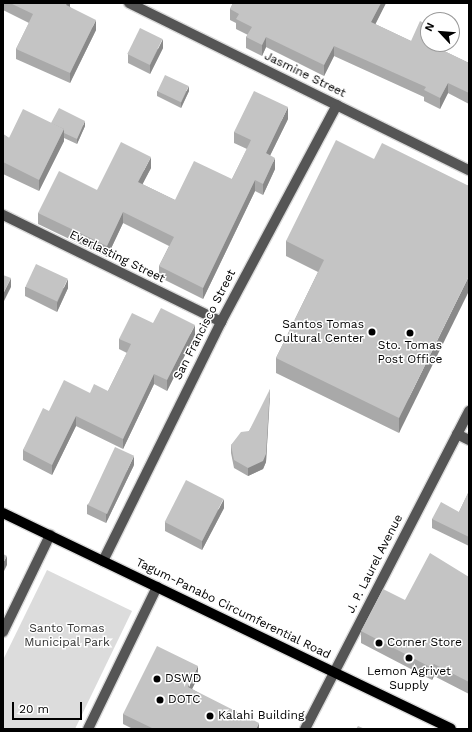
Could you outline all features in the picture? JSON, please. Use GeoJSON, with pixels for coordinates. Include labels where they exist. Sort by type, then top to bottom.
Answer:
{"type":"FeatureCollection","features":[{"type":"Feature","properties":{"kind":"main road","name":"Tagum-Panabo Circumferential Road"},"geometry":{"type":"LineString","coordinates":[[3,513],[451,729]]}},
{"type":"Feature","properties":{"kind":"street","name":"Jasmine Street"},"geometry":{"type":"LineString","coordinates":[[129,3],[469,170]]}},
{"type":"Feature","properties":{"kind":"street","name":"San Francisco Street"},"geometry":{"type":"LineString","coordinates":[[103,561],[221,322],[337,105]]}},
{"type":"Feature","properties":{"kind":"street","name":"Everlasting Street"},"geometry":{"type":"LineString","coordinates":[[3,215],[221,322]]}},
{"type":"Feature","properties":{"kind":"street","name":"J. P. Laurel Avenue"},"geometry":{"type":"LineString","coordinates":[[305,729],[333,672],[469,411]]}},
{"type":"Feature","properties":{"kind":"street"},"geometry":{"type":"LineString","coordinates":[[457,434],[469,440]]}},
{"type":"Feature","properties":{"kind":"street"},"geometry":{"type":"LineString","coordinates":[[3,632],[50,535]]}},
{"type":"Feature","properties":{"kind":"street"},"geometry":{"type":"LineString","coordinates":[[88,729],[157,587]]}},
{"type":"Feature","properties":{"kind":"green space","name":"Santo Tomas Municipal Park"},"geometry":{"type":"Polygon","coordinates":[[[47,570],[132,611],[75,729],[3,729],[3,660],[47,570]]]}},
{"type":"Feature","properties":{"kind":"building"},"geometry":{"type":"Polygon","coordinates":[[[10,3],[67,3],[66,5],[96,20],[70,73],[16,49],[33,14],[10,3]]]}},
{"type":"Feature","properties":{"kind":"building"},"geometry":{"type":"Polygon","coordinates":[[[233,3],[381,3],[371,22],[411,41],[420,21],[420,52],[446,52],[469,63],[469,93],[448,83],[440,98],[424,90],[426,87],[334,46],[324,65],[266,37],[262,45],[246,37],[252,27],[236,19],[239,14],[230,9],[233,3]]]}},
{"type":"Feature","properties":{"kind":"building"},"geometry":{"type":"Polygon","coordinates":[[[140,28],[162,39],[150,65],[127,54],[140,28]]]}},
{"type":"Feature","properties":{"kind":"building"},"geometry":{"type":"Polygon","coordinates":[[[165,75],[189,86],[181,102],[157,91],[165,75]]]}},
{"type":"Feature","properties":{"kind":"building"},"geometry":{"type":"Polygon","coordinates":[[[254,91],[288,107],[266,153],[275,158],[263,184],[255,180],[203,288],[159,266],[174,237],[123,212],[107,246],[38,213],[59,171],[97,190],[121,142],[151,157],[138,182],[175,200],[194,161],[232,179],[251,140],[234,132],[254,91]]]}},
{"type":"Feature","properties":{"kind":"building"},"geometry":{"type":"Polygon","coordinates":[[[59,108],[85,121],[77,139],[64,133],[64,129],[51,123],[59,108]]]}},
{"type":"Feature","properties":{"kind":"building"},"geometry":{"type":"Polygon","coordinates":[[[23,109],[64,129],[39,180],[3,162],[3,134],[9,138],[23,109]]]}},
{"type":"Feature","properties":{"kind":"building","name":"Santos Tomas Cultural Center"},"geometry":{"type":"Polygon","coordinates":[[[336,140],[374,159],[382,143],[469,186],[469,276],[399,418],[276,358],[324,260],[286,241],[336,140]]]}},
{"type":"Feature","properties":{"kind":"building"},"geometry":{"type":"Polygon","coordinates":[[[36,264],[68,279],[57,301],[25,287],[36,264]]]}},
{"type":"Feature","properties":{"kind":"building"},"geometry":{"type":"Polygon","coordinates":[[[3,275],[11,278],[3,294],[3,275]]]}},
{"type":"Feature","properties":{"kind":"building"},"geometry":{"type":"Polygon","coordinates":[[[161,308],[195,325],[167,380],[154,374],[123,439],[76,416],[52,465],[23,450],[43,408],[49,411],[64,380],[90,393],[94,384],[108,391],[131,344],[119,339],[132,313],[153,323],[161,308]]]}},
{"type":"Feature","properties":{"kind":"building"},"geometry":{"type":"Polygon","coordinates":[[[270,389],[266,454],[263,461],[248,468],[234,460],[231,445],[241,432],[249,431],[270,389]]]}},
{"type":"Feature","properties":{"kind":"building"},"geometry":{"type":"Polygon","coordinates":[[[115,447],[134,456],[107,514],[88,505],[115,447]]]}},
{"type":"Feature","properties":{"kind":"building"},"geometry":{"type":"Polygon","coordinates":[[[186,480],[223,499],[202,541],[165,522],[186,480]]]}},
{"type":"Feature","properties":{"kind":"building"},"geometry":{"type":"Polygon","coordinates":[[[469,491],[469,537],[432,519],[441,502],[459,512],[469,491]]]}},
{"type":"Feature","properties":{"kind":"building"},"geometry":{"type":"Polygon","coordinates":[[[430,553],[469,577],[469,682],[434,664],[432,668],[361,631],[383,589],[405,600],[430,553]]]}},
{"type":"Feature","properties":{"kind":"building"},"geometry":{"type":"Polygon","coordinates":[[[3,554],[7,556],[3,563],[3,554]]]}},
{"type":"Feature","properties":{"kind":"building"},"geometry":{"type":"Polygon","coordinates":[[[157,646],[198,666],[188,687],[259,723],[256,729],[154,729],[123,714],[157,646]]]}},
{"type":"Feature","properties":{"kind":"building"},"geometry":{"type":"Polygon","coordinates":[[[358,726],[365,729],[356,729],[358,726]]]}},
{"type":"Feature","properties":{"kind":"place","name":"Santos Tomas Cultural Center"},"geometry":{"type":"Point","coordinates":[372,332]}},
{"type":"Feature","properties":{"kind":"place","name":"Sto. Tomas Post Office"},"geometry":{"type":"Point","coordinates":[410,333]}},
{"type":"Feature","properties":{"kind":"place","name":"Corner Store"},"geometry":{"type":"Point","coordinates":[379,643]}},
{"type":"Feature","properties":{"kind":"place","name":"Lemon Agrivet Supply"},"geometry":{"type":"Point","coordinates":[409,658]}},
{"type":"Feature","properties":{"kind":"place","name":"DSWD"},"geometry":{"type":"Point","coordinates":[157,679]}},
{"type":"Feature","properties":{"kind":"place","name":"DOTC"},"geometry":{"type":"Point","coordinates":[160,700]}},
{"type":"Feature","properties":{"kind":"place","name":"Kalahi Building"},"geometry":{"type":"Point","coordinates":[210,716]}}]}
